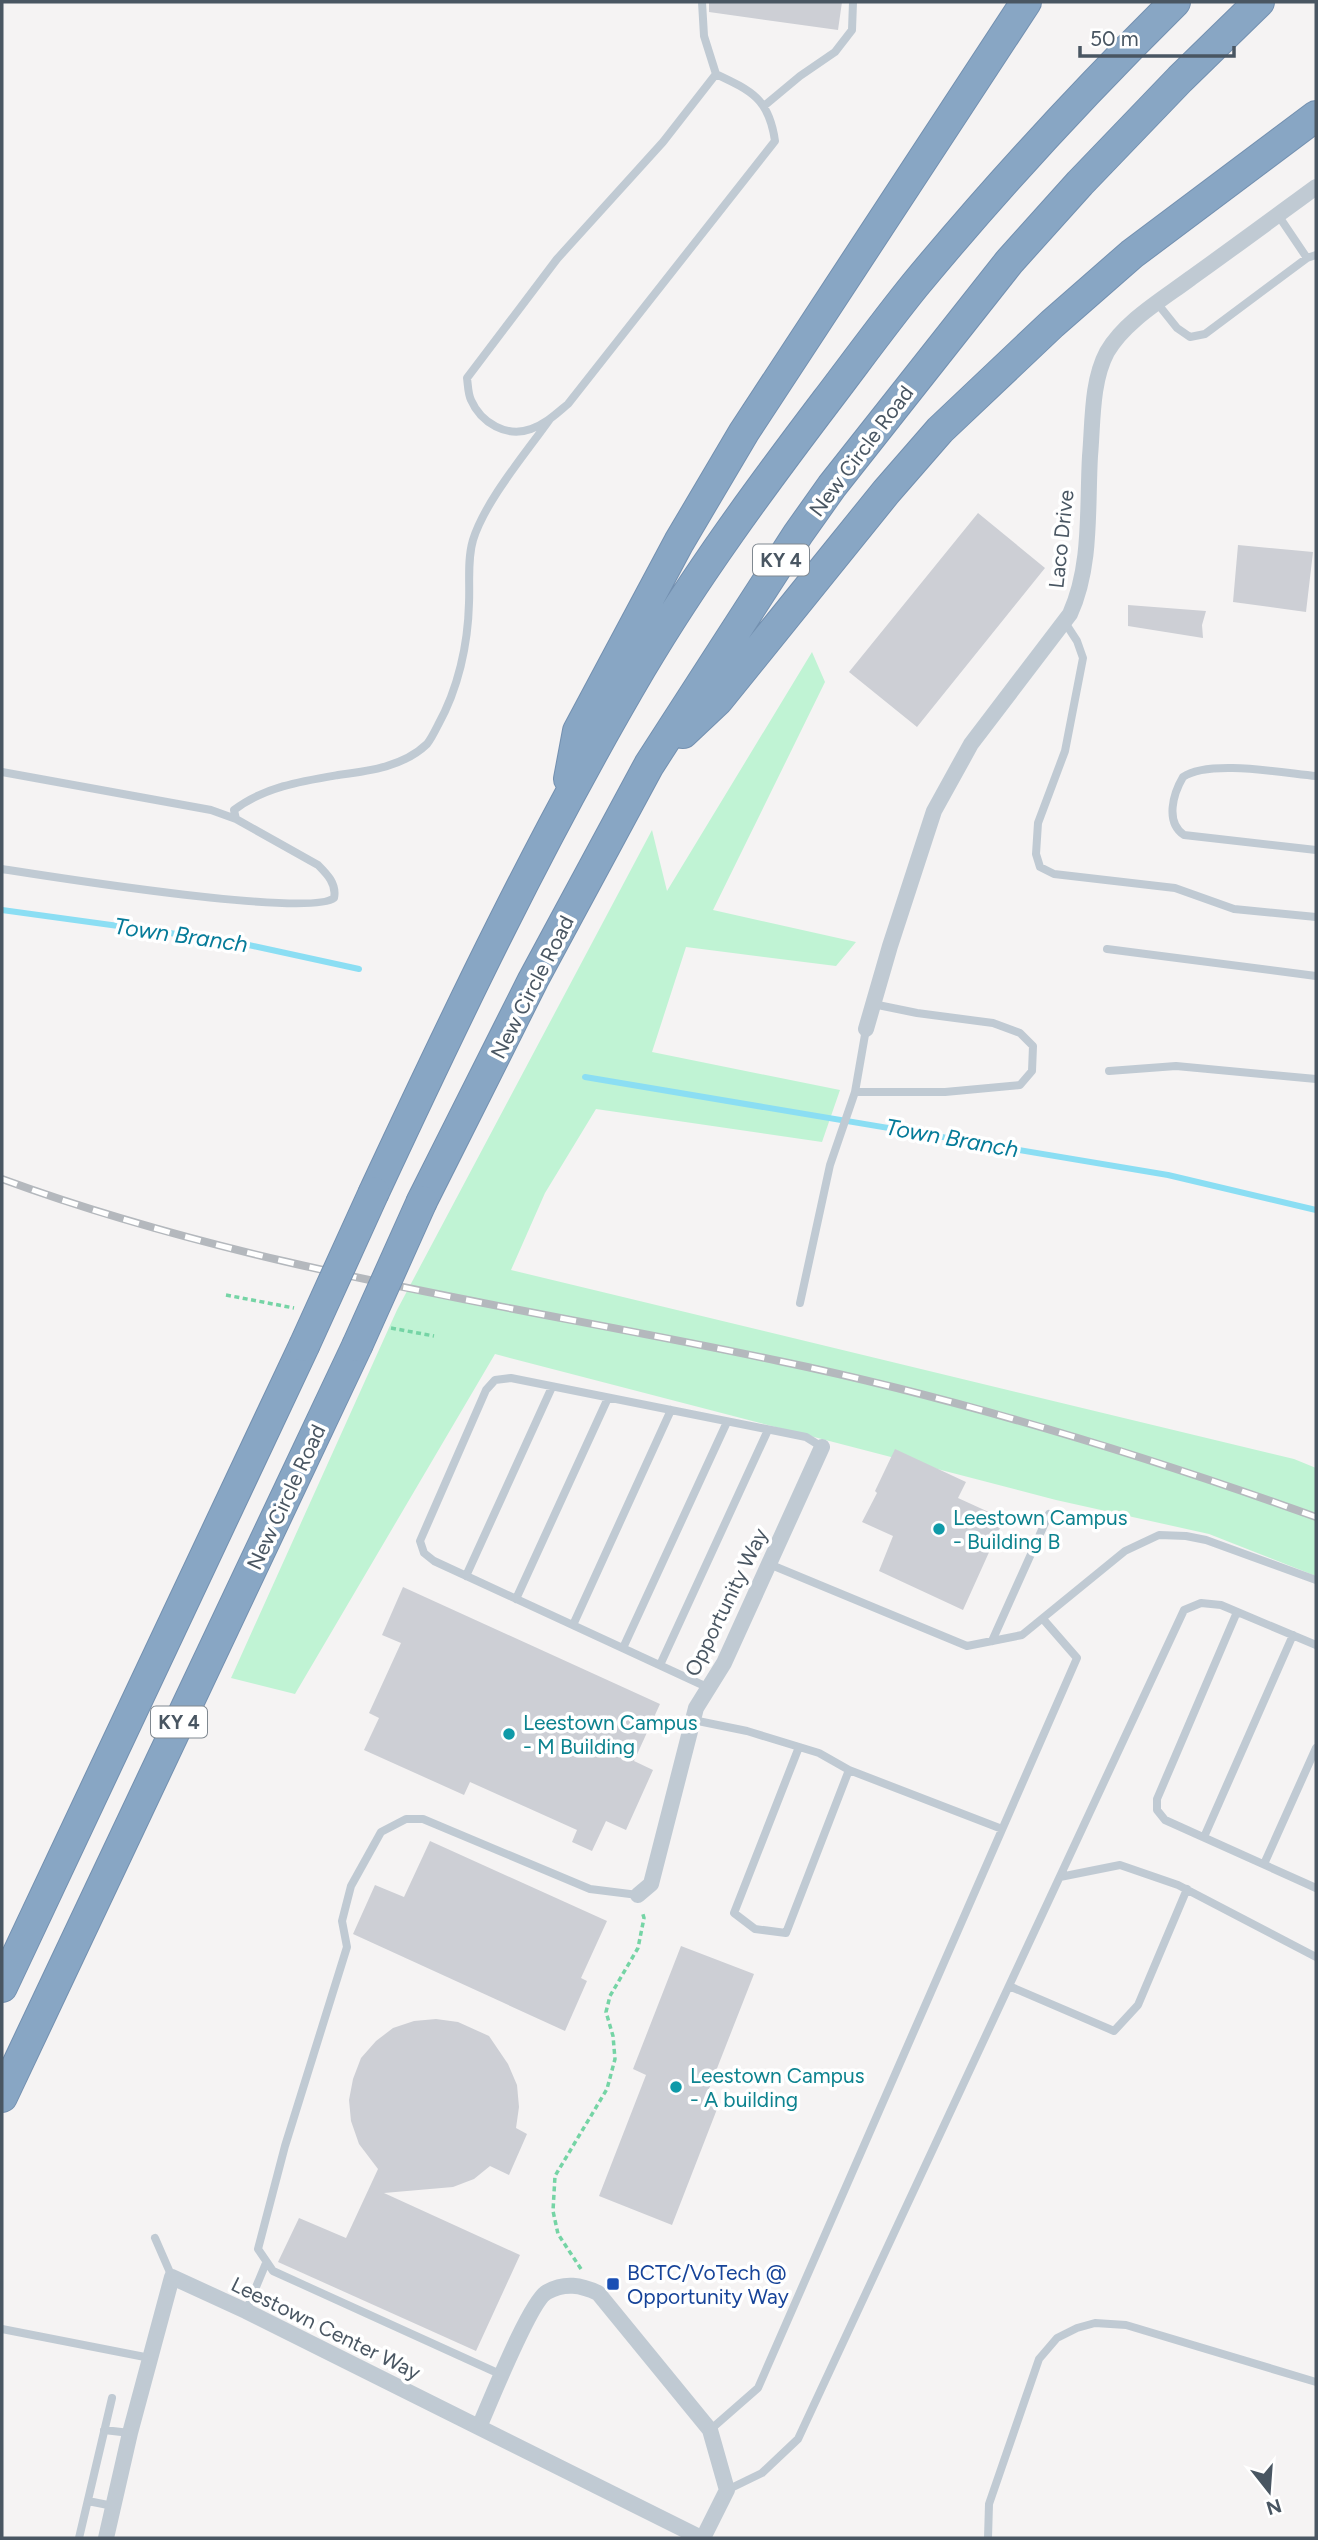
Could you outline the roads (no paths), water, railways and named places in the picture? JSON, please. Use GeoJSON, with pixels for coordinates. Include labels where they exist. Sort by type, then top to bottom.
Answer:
{"type":"FeatureCollection","features":[{"type":"Feature","properties":{"kind":"highway"},"geometry":{"type":"LineString","coordinates":[[565,802],[578,731],[679,541],[744,432],[1026,2]]}},
{"type":"Feature","properties":{"kind":"highway","name":"KY 4"},"geometry":{"type":"LineString","coordinates":[[2,1987],[490,946],[565,802],[642,666],[710,559],[914,286],[1007,178],[1116,60],[1175,2]]}},
{"type":"Feature","properties":{"kind":"highway","name":"New Circle Road"},"geometry":{"type":"LineString","coordinates":[[2,2097],[357,1346],[422,1201],[533,980],[649,765],[798,534],[942,345],[1009,262],[1080,183],[1259,2]]}},
{"type":"Feature","properties":{"kind":"highway"},"geometry":{"type":"LineString","coordinates":[[649,765],[718,700],[886,492],[940,430],[1052,324],[1132,254],[1316,116]]}},
{"type":"Feature","properties":{"kind":"street","name":"Laco Drive"},"geometry":{"type":"LineString","coordinates":[[866,1029],[934,811],[971,744],[1064,621],[1080,592],[1086,548],[1094,404],[1100,372],[1108,351],[1126,329],[1157,303],[1316,187]]}},
{"type":"Feature","properties":{"kind":"street","name":"Opportunity Way"},"geometry":{"type":"LineString","coordinates":[[638,1895],[652,1884],[695,1708],[724,1663],[822,1447]]}},
{"type":"Feature","properties":{"kind":"street"},"geometry":{"type":"LineString","coordinates":[[106,2538],[130,2433],[172,2277]]}},
{"type":"Feature","properties":{"kind":"street","name":"Leestown Center Way"},"geometry":{"type":"LineString","coordinates":[[172,2277],[246,2311],[702,2538]]}},
{"type":"Feature","properties":{"kind":"street"},"geometry":{"type":"LineString","coordinates":[[479,2427],[527,2322],[544,2293],[563,2286],[581,2285],[598,2293],[710,2430],[727,2490],[702,2538]]}},
{"type":"Feature","properties":{"kind":"lane"},"geometry":{"type":"LineString","coordinates":[[702,2],[704,36],[716,74],[746,88],[761,100],[772,121],[775,141],[568,404],[550,419],[528,430],[504,431],[484,420],[470,399],[467,378],[557,259],[663,142],[716,74]]}},
{"type":"Feature","properties":{"kind":"lane"},"geometry":{"type":"LineString","coordinates":[[764,106],[835,52],[852,30],[853,2]]}},
{"type":"Feature","properties":{"kind":"lane"},"geometry":{"type":"LineString","coordinates":[[1278,215],[1307,258]]}},
{"type":"Feature","properties":{"kind":"lane"},"geometry":{"type":"LineString","coordinates":[[1157,303],[1177,328],[1190,337],[1205,334],[1307,258],[1316,255]]}},
{"type":"Feature","properties":{"kind":"lane"},"geometry":{"type":"LineString","coordinates":[[236,819],[234,810],[248,799],[273,789],[376,770],[401,760],[428,743],[449,705],[462,662],[469,607],[470,549],[474,536],[494,498],[550,419]]}},
{"type":"Feature","properties":{"kind":"lane"},"geometry":{"type":"LineString","coordinates":[[1064,621],[1077,641],[1083,658],[1065,751],[1038,823],[1036,854],[1040,867],[1054,874],[1175,888],[1234,909],[1316,917]]}},
{"type":"Feature","properties":{"kind":"lane"},"geometry":{"type":"LineString","coordinates":[[1316,776],[1220,768],[1199,769],[1183,777],[1176,793],[1172,815],[1177,830],[1184,835],[1316,850]]}},
{"type":"Feature","properties":{"kind":"lane"},"geometry":{"type":"LineString","coordinates":[[2,772],[211,810],[236,819],[318,865],[329,876],[335,892],[329,903],[261,901],[111,887],[2,869]]}},
{"type":"Feature","properties":{"kind":"lane"},"geometry":{"type":"LineString","coordinates":[[1107,949],[1316,976]]}},
{"type":"Feature","properties":{"kind":"lane"},"geometry":{"type":"LineString","coordinates":[[855,1092],[945,1092],[1003,1088],[1020,1085],[1032,1071],[1033,1046],[1020,1032],[993,1023],[873,1004]]}},
{"type":"Feature","properties":{"kind":"lane"},"geometry":{"type":"LineString","coordinates":[[800,1303],[831,1164],[855,1092],[866,1029]]}},
{"type":"Feature","properties":{"kind":"lane"},"geometry":{"type":"LineString","coordinates":[[1109,1071],[1176,1066],[1316,1079]]}},
{"type":"Feature","properties":{"kind":"lane"},"geometry":{"type":"LineString","coordinates":[[709,1688],[434,1561],[424,1553],[420,1541],[486,1390],[495,1380],[511,1378],[806,1437],[822,1447]]}},
{"type":"Feature","properties":{"kind":"lane"},"geometry":{"type":"LineString","coordinates":[[466,1576],[552,1387]]}},
{"type":"Feature","properties":{"kind":"lane"},"geometry":{"type":"LineString","coordinates":[[516,1599],[608,1398]]}},
{"type":"Feature","properties":{"kind":"lane"},"geometry":{"type":"LineString","coordinates":[[573,1625],[671,1410]]}},
{"type":"Feature","properties":{"kind":"lane"},"geometry":{"type":"LineString","coordinates":[[623,1648],[727,1422]]}},
{"type":"Feature","properties":{"kind":"lane"},"geometry":{"type":"LineString","coordinates":[[660,1665],[768,1430]]}},
{"type":"Feature","properties":{"kind":"lane"},"geometry":{"type":"LineString","coordinates":[[992,1642],[1049,1514]]}},
{"type":"Feature","properties":{"kind":"lane"},"geometry":{"type":"LineString","coordinates":[[769,1564],[968,1646],[1022,1635],[1125,1551],[1159,1535],[1206,1540],[1316,1580]]}},
{"type":"Feature","properties":{"kind":"lane"},"geometry":{"type":"LineString","coordinates":[[727,2490],[762,2473],[797,2439],[1184,1610],[1201,1603],[1221,1605],[1316,1645]]}},
{"type":"Feature","properties":{"kind":"lane"},"geometry":{"type":"LineString","coordinates":[[1237,1612],[1157,1799],[1157,1810],[1165,1820],[1316,1888]]}},
{"type":"Feature","properties":{"kind":"lane"},"geometry":{"type":"LineString","coordinates":[[710,2430],[758,2388],[1077,1658],[1043,1619]]}},
{"type":"Feature","properties":{"kind":"lane"},"geometry":{"type":"LineString","coordinates":[[1204,1837],[1293,1635]]}},
{"type":"Feature","properties":{"kind":"lane"},"geometry":{"type":"LineString","coordinates":[[693,1720],[747,1731],[819,1753],[849,1770],[1002,1829]]}},
{"type":"Feature","properties":{"kind":"lane"},"geometry":{"type":"LineString","coordinates":[[799,1747],[734,1913],[755,1929],[786,1933],[849,1770]]}},
{"type":"Feature","properties":{"kind":"lane"},"geometry":{"type":"LineString","coordinates":[[1264,1864],[1316,1748]]}},
{"type":"Feature","properties":{"kind":"lane"},"geometry":{"type":"LineString","coordinates":[[502,2375],[273,2271],[258,2249],[285,2146],[347,1947],[342,1921],[351,1886],[381,1832],[406,1819],[423,1819],[590,1889],[638,1895]]}},
{"type":"Feature","properties":{"kind":"lane"},"geometry":{"type":"LineString","coordinates":[[1060,1877],[1120,1865],[1187,1889],[1316,1957]]}},
{"type":"Feature","properties":{"kind":"lane"},"geometry":{"type":"LineString","coordinates":[[1009,1986],[1114,2031],[1138,2005],[1187,1889]]}},
{"type":"Feature","properties":{"kind":"lane"},"geometry":{"type":"LineString","coordinates":[[155,2238],[172,2277]]}},
{"type":"Feature","properties":{"kind":"lane"},"geometry":{"type":"LineString","coordinates":[[246,2311],[266,2263]]}},
{"type":"Feature","properties":{"kind":"lane"},"geometry":{"type":"LineString","coordinates":[[988,2538],[989,2504],[1039,2359],[1057,2338],[1077,2328],[1095,2323],[1126,2325],[1316,2382]]}},
{"type":"Feature","properties":{"kind":"lane"},"geometry":{"type":"LineString","coordinates":[[2,2329],[150,2358]]}},
{"type":"Feature","properties":{"kind":"lane"},"geometry":{"type":"LineString","coordinates":[[79,2538],[112,2398]]}},
{"type":"Feature","properties":{"kind":"lane"},"geometry":{"type":"LineString","coordinates":[[104,2430],[130,2433]]}},
{"type":"Feature","properties":{"kind":"lane"},"geometry":{"type":"LineString","coordinates":[[88,2501],[113,2506]]}},
{"type":"Feature","properties":{"kind":"waterway","name":"Town Branch"},"geometry":{"type":"LineString","coordinates":[[2,910],[235,942],[359,969]]}},
{"type":"Feature","properties":{"kind":"waterway","name":"Town Branch"},"geometry":{"type":"LineString","coordinates":[[585,1077],[1168,1175],[1316,1210]]}},
{"type":"Feature","properties":{"kind":"railway"},"geometry":{"type":"LineString","coordinates":[[2,1179],[97,1211],[290,1263],[779,1361],[983,1410],[1184,1471],[1316,1517]]}},
{"type":"Feature","properties":{"kind":"place","name":"Leestown Campus - Building B"},"geometry":{"type":"Point","coordinates":[939,1529]}},
{"type":"Feature","properties":{"kind":"place","name":"Leestown Campus - M Building"},"geometry":{"type":"Point","coordinates":[509,1734]}},
{"type":"Feature","properties":{"kind":"place","name":"Leestown Campus - A building"},"geometry":{"type":"Point","coordinates":[676,2087]}},
{"type":"Feature","properties":{"kind":"place","name":"BCTC/VoTech @ Opportunity Way"},"geometry":{"type":"Point","coordinates":[613,2284]}}]}
